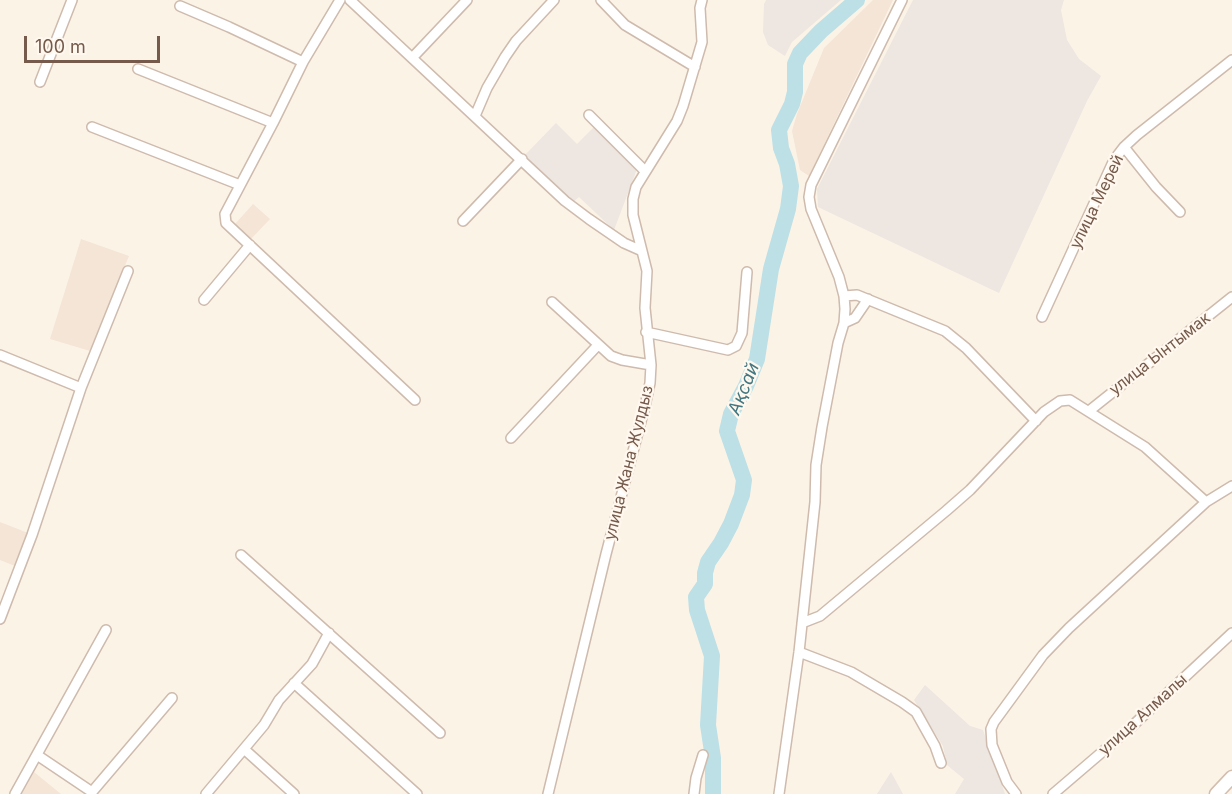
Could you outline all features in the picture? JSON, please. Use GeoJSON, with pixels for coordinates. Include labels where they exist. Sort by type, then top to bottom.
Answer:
{"type":"FeatureCollection","features":[{"type":"Feature","properties":{"kind":"main road"},"geometry":{"type":"LineString","coordinates":[[1216,794],[1232,777]]}},
{"type":"Feature","properties":{"kind":"street"},"geometry":{"type":"LineString","coordinates":[[40,82],[72,0]]}},
{"type":"Feature","properties":{"kind":"street"},"geometry":{"type":"LineString","coordinates":[[340,0],[303,62],[225,214],[226,223],[415,400]]}},
{"type":"Feature","properties":{"kind":"street"},"geometry":{"type":"LineString","coordinates":[[350,0],[565,201],[624,243],[642,251]]}},
{"type":"Feature","properties":{"kind":"street"},"geometry":{"type":"LineString","coordinates":[[413,57],[467,0]]}},
{"type":"Feature","properties":{"kind":"street"},"geometry":{"type":"LineString","coordinates":[[475,116],[487,88],[505,57],[516,41],[554,0]]}},
{"type":"Feature","properties":{"kind":"street"},"geometry":{"type":"LineString","coordinates":[[601,0],[626,25],[695,67]]}},
{"type":"Feature","properties":{"kind":"street"},"geometry":{"type":"LineString","coordinates":[[779,794],[799,652],[815,502],[816,465],[845,309],[839,277],[811,209],[809,197],[816,175],[902,0]]}},
{"type":"Feature","properties":{"kind":"street","name":"улица Жана Жулдыз"},"geometry":{"type":"LineString","coordinates":[[548,794],[650,383],[651,365],[646,332],[647,271],[633,215],[633,199],[636,187],[683,106],[702,42],[700,1]]}},
{"type":"Feature","properties":{"kind":"street"},"geometry":{"type":"LineString","coordinates":[[180,6],[303,62]]}},
{"type":"Feature","properties":{"kind":"street","name":"улица Мерей"},"geometry":{"type":"LineString","coordinates":[[1042,317],[1114,160],[1124,147],[1146,128],[1232,60]]}},
{"type":"Feature","properties":{"kind":"street"},"geometry":{"type":"LineString","coordinates":[[138,69],[273,123]]}},
{"type":"Feature","properties":{"kind":"street"},"geometry":{"type":"LineString","coordinates":[[589,115],[645,171]]}},
{"type":"Feature","properties":{"kind":"street"},"geometry":{"type":"LineString","coordinates":[[92,127],[240,185]]}},
{"type":"Feature","properties":{"kind":"street"},"geometry":{"type":"LineString","coordinates":[[1124,147],[1156,187],[1180,212]]}},
{"type":"Feature","properties":{"kind":"street"},"geometry":{"type":"LineString","coordinates":[[463,221],[522,159]]}},
{"type":"Feature","properties":{"kind":"street"},"geometry":{"type":"LineString","coordinates":[[204,300],[250,246]]}},
{"type":"Feature","properties":{"kind":"street"},"geometry":{"type":"LineString","coordinates":[[0,619],[32,535],[81,388],[128,271]]}},
{"type":"Feature","properties":{"kind":"street"},"geometry":{"type":"LineString","coordinates":[[646,332],[728,350],[736,345],[742,333],[747,272]]}},
{"type":"Feature","properties":{"kind":"street"},"geometry":{"type":"LineString","coordinates":[[844,296],[857,295],[945,331],[957,339],[1036,421]]}},
{"type":"Feature","properties":{"kind":"street","name":"улица Ынтымак"},"geometry":{"type":"LineString","coordinates":[[1089,411],[1232,297]]}},
{"type":"Feature","properties":{"kind":"street"},"geometry":{"type":"LineString","coordinates":[[844,323],[855,318],[868,299]]}},
{"type":"Feature","properties":{"kind":"street"},"geometry":{"type":"LineString","coordinates":[[552,303],[611,356],[651,365]]}},
{"type":"Feature","properties":{"kind":"street"},"geometry":{"type":"LineString","coordinates":[[511,438],[598,345]]}},
{"type":"Feature","properties":{"kind":"street"},"geometry":{"type":"LineString","coordinates":[[0,355],[81,388]]}},
{"type":"Feature","properties":{"kind":"street"},"geometry":{"type":"LineString","coordinates":[[802,623],[820,616],[946,511],[970,490],[1044,412],[1060,401],[1070,400],[1145,447],[1206,502]]}},
{"type":"Feature","properties":{"kind":"street"},"geometry":{"type":"LineString","coordinates":[[1013,793],[1006,782],[992,745],[991,729],[994,722],[1043,655],[1206,502],[1232,486]]}},
{"type":"Feature","properties":{"kind":"street"},"geometry":{"type":"LineString","coordinates":[[241,555],[441,733]]}},
{"type":"Feature","properties":{"kind":"street"},"geometry":{"type":"LineString","coordinates":[[15,794],[106,630]]}},
{"type":"Feature","properties":{"kind":"street"},"geometry":{"type":"LineString","coordinates":[[206,794],[264,724],[279,700],[312,664],[329,633]]}},
{"type":"Feature","properties":{"kind":"street","name":"улица Алмалы"},"geometry":{"type":"LineString","coordinates":[[1053,794],[1129,729],[1232,633]]}},
{"type":"Feature","properties":{"kind":"street"},"geometry":{"type":"LineString","coordinates":[[799,652],[850,672],[916,712],[936,746],[941,763]]}},
{"type":"Feature","properties":{"kind":"street"},"geometry":{"type":"LineString","coordinates":[[294,683],[417,794]]}},
{"type":"Feature","properties":{"kind":"street"},"geometry":{"type":"LineString","coordinates":[[37,754],[92,792],[172,698]]}},
{"type":"Feature","properties":{"kind":"street"},"geometry":{"type":"LineString","coordinates":[[244,749],[294,794]]}},
{"type":"Feature","properties":{"kind":"street"},"geometry":{"type":"LineString","coordinates":[[694,794],[703,755]]}},
{"type":"Feature","properties":{"kind":"shaded area"},"geometry":{"type":"Polygon","coordinates":[[[766,0],[841,0],[792,42],[785,56],[768,45],[763,32],[766,0]]]}},
{"type":"Feature","properties":{"kind":"shaded area"},"geometry":{"type":"Polygon","coordinates":[[[873,0],[893,0],[809,176],[800,170],[792,131],[797,114],[824,48],[873,0]]]}},
{"type":"Feature","properties":{"kind":"shaded area"},"geometry":{"type":"Polygon","coordinates":[[[913,0],[1064,0],[1061,10],[1067,40],[1079,59],[1101,76],[1087,101],[999,293],[818,207],[817,189],[913,0]]]}},
{"type":"Feature","properties":{"kind":"shaded area"},"geometry":{"type":"Polygon","coordinates":[[[556,123],[577,144],[594,127],[637,169],[614,230],[579,197],[573,202],[524,156],[556,123]]]}},
{"type":"Feature","properties":{"kind":"shaded area"},"geometry":{"type":"Polygon","coordinates":[[[253,204],[270,219],[251,239],[235,224],[253,204]]]}},
{"type":"Feature","properties":{"kind":"shaded area"},"geometry":{"type":"Polygon","coordinates":[[[81,239],[129,256],[90,351],[50,339],[81,239]]]}},
{"type":"Feature","properties":{"kind":"shaded area"},"geometry":{"type":"Polygon","coordinates":[[[0,522],[28,533],[15,566],[0,560],[0,522]]]}},
{"type":"Feature","properties":{"kind":"shaded area"},"geometry":{"type":"Polygon","coordinates":[[[925,685],[970,726],[983,730],[1005,794],[955,794],[964,779],[947,765],[943,746],[914,700],[925,685]]]}},
{"type":"Feature","properties":{"kind":"shaded area"},"geometry":{"type":"Polygon","coordinates":[[[34,772],[61,794],[22,794],[34,772]]]}},
{"type":"Feature","properties":{"kind":"shaded area"},"geometry":{"type":"Polygon","coordinates":[[[891,772],[903,794],[877,794],[891,772]]]}},
{"type":"Feature","properties":{"kind":"waterway","name":"Ақсай"},"geometry":{"type":"LineString","coordinates":[[713,794],[713,758],[708,725],[712,656],[697,610],[696,597],[705,584],[708,562],[731,524],[742,495],[744,480],[727,431],[731,414],[757,359],[771,269],[788,209],[791,186],[781,148],[779,130],[792,104],[795,92],[795,64],[800,53],[821,31],[857,0]]}}]}
